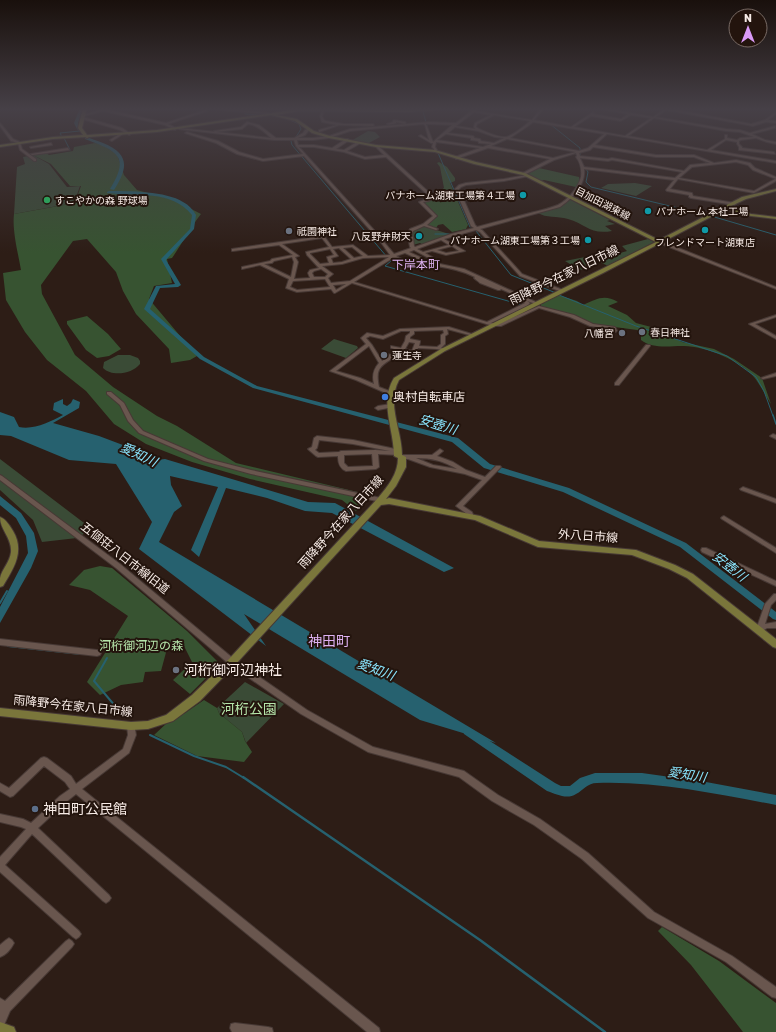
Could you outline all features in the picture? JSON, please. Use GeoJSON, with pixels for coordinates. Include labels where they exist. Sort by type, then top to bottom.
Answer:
{"type":"FeatureCollection","features":[{"type":"Feature","properties":{"kind":"main road","name":"目加田湖東線"},"geometry":{"type":"LineString","coordinates":[[450,156],[526,175],[660,242]]}},
{"type":"Feature","properties":{"kind":"main road","name":"雨降野今在家八日市線"},"geometry":{"type":"LineString","coordinates":[[0,712],[131,726],[148,725],[169,718],[196,698],[235,659],[392,486],[402,467],[390,393],[392,383],[399,376],[440,349],[473,335],[490,324],[562,291],[754,194],[776,190]]}},
{"type":"Feature","properties":{"kind":"main road"},"geometry":{"type":"LineString","coordinates":[[726,208],[751,215],[776,218]]}},
{"type":"Feature","properties":{"kind":"main road","name":"外八日市線"},"geometry":{"type":"LineString","coordinates":[[379,502],[389,501],[471,517],[538,544],[633,552],[650,558],[690,576],[763,628],[776,644]]}},
{"type":"Feature","properties":{"kind":"main road"},"geometry":{"type":"LineString","coordinates":[[0,520],[8,527],[14,537],[16,548],[10,568],[0,584]]}},
{"type":"Feature","properties":{"kind":"main road"},"geometry":{"type":"LineString","coordinates":[[0,1029],[9,1032]]}},
{"type":"Feature","properties":{"kind":"street"},"geometry":{"type":"LineString","coordinates":[[30,156],[35,160]]}},
{"type":"Feature","properties":{"kind":"street"},"geometry":{"type":"LineString","coordinates":[[249,156],[263,160],[295,156]]}},
{"type":"Feature","properties":{"kind":"street"},"geometry":{"type":"LineString","coordinates":[[306,156],[381,240],[392,257],[402,263],[442,267],[467,274],[480,280],[481,282],[521,298],[528,303],[490,324]]}},
{"type":"Feature","properties":{"kind":"street"},"geometry":{"type":"LineString","coordinates":[[359,156],[365,158],[384,156]]}},
{"type":"Feature","properties":{"kind":"street"},"geometry":{"type":"LineString","coordinates":[[386,156],[432,196],[428,200],[421,202],[435,216],[424,225],[410,230],[409,236],[411,237],[411,244],[415,249],[438,262],[438,265]]}},
{"type":"Feature","properties":{"kind":"street"},"geometry":{"type":"LineString","coordinates":[[456,158],[461,156]]}},
{"type":"Feature","properties":{"kind":"street"},"geometry":{"type":"LineString","coordinates":[[536,156],[552,159]]}},
{"type":"Feature","properties":{"kind":"street"},"geometry":{"type":"LineString","coordinates":[[562,291],[521,275],[481,231],[473,226],[457,189],[460,186],[526,175],[552,159],[563,156]]}},
{"type":"Feature","properties":{"kind":"street"},"geometry":{"type":"LineString","coordinates":[[694,156],[714,163]]}},
{"type":"Feature","properties":{"kind":"street"},"geometry":{"type":"LineString","coordinates":[[736,160],[741,156]]}},
{"type":"Feature","properties":{"kind":"street"},"geometry":{"type":"LineString","coordinates":[[742,156],[776,162]]}},
{"type":"Feature","properties":{"kind":"street"},"geometry":{"type":"LineString","coordinates":[[326,278],[335,292],[392,257],[476,228],[559,206],[580,184],[583,168],[579,157],[608,160],[612,158],[685,172]]}},
{"type":"Feature","properties":{"kind":"street"},"geometry":{"type":"LineString","coordinates":[[734,204],[691,197],[691,194],[668,190],[676,178],[691,166],[736,160],[750,164],[754,169],[776,180]]}},
{"type":"Feature","properties":{"kind":"street"},"geometry":{"type":"LineString","coordinates":[[583,168],[676,178],[754,194],[776,180]]}},
{"type":"Feature","properties":{"kind":"street"},"geometry":{"type":"LineString","coordinates":[[413,222],[419,227]]}},
{"type":"Feature","properties":{"kind":"street"},"geometry":{"type":"LineString","coordinates":[[424,225],[436,229]]}},
{"type":"Feature","properties":{"kind":"street"},"geometry":{"type":"LineString","coordinates":[[381,240],[409,236]]}},
{"type":"Feature","properties":{"kind":"street"},"geometry":{"type":"LineString","coordinates":[[233,250],[324,237],[336,256]]}},
{"type":"Feature","properties":{"kind":"street"},"geometry":{"type":"LineString","coordinates":[[425,245],[432,250],[446,254],[463,251],[441,239]]}},
{"type":"Feature","properties":{"kind":"street"},"geometry":{"type":"LineString","coordinates":[[660,242],[776,288]]}},
{"type":"Feature","properties":{"kind":"street"},"geometry":{"type":"LineString","coordinates":[[243,268],[271,262],[272,260],[297,256],[280,244]]}},
{"type":"Feature","properties":{"kind":"street"},"geometry":{"type":"LineString","coordinates":[[422,253],[452,245]]}},
{"type":"Feature","properties":{"kind":"street"},"geometry":{"type":"LineString","coordinates":[[260,264],[291,280],[313,280],[326,278],[331,274],[308,254],[308,252],[353,246],[367,257]]}},
{"type":"Feature","properties":{"kind":"street"},"geometry":{"type":"LineString","coordinates":[[341,248],[354,260]]}},
{"type":"Feature","properties":{"kind":"street"},"geometry":{"type":"LineString","coordinates":[[406,252],[421,260],[416,263]]}},
{"type":"Feature","properties":{"kind":"street"},"geometry":{"type":"LineString","coordinates":[[330,262],[329,257],[346,254]]}},
{"type":"Feature","properties":{"kind":"street"},"geometry":{"type":"LineString","coordinates":[[426,256],[434,254],[441,258]]}},
{"type":"Feature","properties":{"kind":"street"},"geometry":{"type":"LineString","coordinates":[[293,256],[296,262],[288,288],[297,291],[351,282],[490,324],[499,325],[539,307],[572,316],[592,325],[613,328],[615,331]]}},
{"type":"Feature","properties":{"kind":"street"},"geometry":{"type":"LineString","coordinates":[[313,280],[310,273],[312,272],[311,270],[330,262],[354,260],[367,257],[392,257],[403,261],[438,265],[467,271],[536,303]]}},
{"type":"Feature","properties":{"kind":"street"},"geometry":{"type":"LineString","coordinates":[[776,316],[751,324],[776,338]]}},
{"type":"Feature","properties":{"kind":"street"},"geometry":{"type":"LineString","coordinates":[[417,348],[440,349],[443,344],[443,335],[446,334],[445,328]]}},
{"type":"Feature","properties":{"kind":"street"},"geometry":{"type":"LineString","coordinates":[[382,363],[377,358],[371,346],[363,338],[369,334],[383,338],[400,330],[449,328],[473,335]]}},
{"type":"Feature","properties":{"kind":"street"},"geometry":{"type":"LineString","coordinates":[[377,387],[375,378],[377,368],[401,350],[408,340],[408,336],[412,334],[412,329]]}},
{"type":"Feature","properties":{"kind":"street"},"geometry":{"type":"LineString","coordinates":[[393,347],[414,352],[417,348],[418,342],[408,340]]}},
{"type":"Feature","properties":{"kind":"street"},"geometry":{"type":"LineString","coordinates":[[369,344],[332,371],[358,378],[390,393]]}},
{"type":"Feature","properties":{"kind":"street"},"geometry":{"type":"LineString","coordinates":[[617,384],[648,346]]}},
{"type":"Feature","properties":{"kind":"street"},"geometry":{"type":"LineString","coordinates":[[385,354],[401,359]]}},
{"type":"Feature","properties":{"kind":"street"},"geometry":{"type":"LineString","coordinates":[[763,378],[776,374]]}},
{"type":"Feature","properties":{"kind":"street"},"geometry":{"type":"LineString","coordinates":[[108,393],[122,404],[131,421],[141,432],[200,457],[251,472],[379,502]]}},
{"type":"Feature","properties":{"kind":"street"},"geometry":{"type":"LineString","coordinates":[[378,408],[391,406]]}},
{"type":"Feature","properties":{"kind":"street"},"geometry":{"type":"LineString","coordinates":[[399,454],[375,452],[318,455],[311,449],[314,448],[317,438],[342,440],[399,454],[432,466],[466,472],[486,479]]}},
{"type":"Feature","properties":{"kind":"street"},"geometry":{"type":"LineString","coordinates":[[342,440],[342,463],[346,469],[358,470],[376,467],[375,452]]}},
{"type":"Feature","properties":{"kind":"street"},"geometry":{"type":"LineString","coordinates":[[434,456],[440,451]]}},
{"type":"Feature","properties":{"kind":"street"},"geometry":{"type":"LineString","coordinates":[[409,457],[434,456],[458,466],[466,472]]}},
{"type":"Feature","properties":{"kind":"street"},"geometry":{"type":"LineString","coordinates":[[471,517],[470,513],[459,506],[498,467]]}},
{"type":"Feature","properties":{"kind":"street","name":"五個荘八日市線旧道"},"geometry":{"type":"LineString","coordinates":[[0,477],[118,566],[304,712],[371,750],[461,774],[495,798],[537,822],[584,856],[652,915],[729,959],[776,992]]}},
{"type":"Feature","properties":{"kind":"street"},"geometry":{"type":"LineString","coordinates":[[743,489],[776,501]]}},
{"type":"Feature","properties":{"kind":"street"},"geometry":{"type":"LineString","coordinates":[[724,518],[776,551]]}},
{"type":"Feature","properties":{"kind":"street"},"geometry":{"type":"LineString","coordinates":[[704,550],[776,584]]}},
{"type":"Feature","properties":{"kind":"street"},"geometry":{"type":"LineString","coordinates":[[776,596],[768,604],[763,628],[776,627]]}},
{"type":"Feature","properties":{"kind":"street"},"geometry":{"type":"LineString","coordinates":[[0,642],[97,653]]}},
{"type":"Feature","properties":{"kind":"street"},"geometry":{"type":"LineString","coordinates":[[76,934],[0,865],[32,828],[76,789],[126,751],[132,735],[131,726]]}},
{"type":"Feature","properties":{"kind":"street"},"geometry":{"type":"LineString","coordinates":[[0,787],[10,793],[44,761],[68,779],[76,789],[369,1030]]}},
{"type":"Feature","properties":{"kind":"street"},"geometry":{"type":"LineString","coordinates":[[0,818],[23,823],[32,828],[106,898]]}},
{"type":"Feature","properties":{"kind":"street"},"geometry":{"type":"LineString","coordinates":[[0,952],[9,943]]}},
{"type":"Feature","properties":{"kind":"street"},"geometry":{"type":"LineString","coordinates":[[0,1021],[3,1005],[69,944]]}},
{"type":"Feature","properties":{"kind":"street"},"geometry":{"type":"LineString","coordinates":[[235,1028],[268,1032]]}},
{"type":"Feature","properties":{"kind":"green space"},"geometry":{"type":"Polygon","coordinates":[[[35,156],[49,164],[67,187],[80,186],[74,203],[14,214],[17,167],[25,164],[23,157],[35,156]]]}},
{"type":"Feature","properties":{"kind":"green space"},"geometry":{"type":"Polygon","coordinates":[[[35,156],[118,156],[124,175],[137,190],[174,200],[201,214],[172,258],[167,259],[172,283],[154,286],[149,299],[197,356],[190,360],[171,363],[169,349],[136,314],[123,291],[116,272],[87,239],[73,241],[41,285],[42,294],[75,355],[113,387],[157,416],[177,426],[236,463],[370,495],[356,511],[342,500],[250,479],[192,462],[146,444],[114,424],[86,391],[47,360],[25,332],[6,300],[3,273],[21,270],[15,234],[14,214],[75,203],[81,186],[70,186],[51,164],[35,156]]]}},
{"type":"Feature","properties":{"kind":"green space"},"geometry":{"type":"Polygon","coordinates":[[[439,162],[447,167],[455,178],[455,181],[450,183],[468,225],[466,229],[452,232],[443,224],[438,225],[436,228],[427,225],[438,216],[423,202],[440,198],[437,193],[444,188],[440,167],[437,163],[439,162]]]}},
{"type":"Feature","properties":{"kind":"green space"},"geometry":{"type":"Polygon","coordinates":[[[539,168],[579,177],[579,182],[576,187],[544,180],[540,181],[527,174],[539,168]]]}},
{"type":"Feature","properties":{"kind":"green space"},"geometry":{"type":"Polygon","coordinates":[[[635,183],[652,186],[636,196],[601,188],[608,184],[635,183]]]}},
{"type":"Feature","properties":{"kind":"green space"},"geometry":{"type":"Polygon","coordinates":[[[568,200],[571,200],[610,220],[607,221],[615,224],[605,226],[612,231],[598,232],[568,219],[545,216],[538,213],[562,206],[568,200]]]}},
{"type":"Feature","properties":{"kind":"green space"},"geometry":{"type":"Polygon","coordinates":[[[424,226],[449,234],[423,245],[420,243],[413,245],[410,236],[413,230],[424,226]]]}},
{"type":"Feature","properties":{"kind":"green space"},"geometry":{"type":"Polygon","coordinates":[[[648,239],[654,242],[608,266],[596,260],[627,251],[622,246],[648,239]]]}},
{"type":"Feature","properties":{"kind":"green space"},"geometry":{"type":"Polygon","coordinates":[[[585,257],[599,264],[582,268],[584,269],[580,270],[565,261],[585,257]]]}},
{"type":"Feature","properties":{"kind":"green space"},"geometry":{"type":"Polygon","coordinates":[[[558,295],[577,301],[583,305],[600,298],[609,298],[618,302],[608,306],[627,315],[636,323],[655,328],[682,342],[714,349],[734,359],[762,378],[771,404],[754,377],[741,365],[711,351],[691,346],[650,345],[641,340],[641,333],[637,330],[592,324],[541,307],[541,304],[544,303],[544,301],[558,295]]]}},
{"type":"Feature","properties":{"kind":"green space"},"geometry":{"type":"Polygon","coordinates":[[[87,316],[108,334],[121,349],[109,356],[97,358],[86,350],[67,324],[67,321],[87,316]]]}},
{"type":"Feature","properties":{"kind":"green space"},"geometry":{"type":"Polygon","coordinates":[[[334,339],[357,346],[358,348],[346,358],[321,349],[334,339]]]}},
{"type":"Feature","properties":{"kind":"green space"},"geometry":{"type":"Polygon","coordinates":[[[118,355],[130,355],[138,358],[140,364],[132,370],[122,373],[111,373],[103,368],[104,362],[118,355]]]}},
{"type":"Feature","properties":{"kind":"green space"},"geometry":{"type":"Polygon","coordinates":[[[0,459],[92,529],[77,538],[42,542],[33,520],[0,490],[0,459]]]}},
{"type":"Feature","properties":{"kind":"green space","name":"河桁御河辺の森"},"geometry":{"type":"Polygon","coordinates":[[[100,566],[112,568],[187,631],[220,664],[190,694],[173,680],[192,662],[184,646],[168,645],[161,671],[145,672],[143,682],[121,685],[100,695],[87,682],[128,616],[90,590],[69,585],[84,570],[100,566]]]}},
{"type":"Feature","properties":{"kind":"green space","name":"河桁公園"},"geometry":{"type":"Polygon","coordinates":[[[245,682],[284,704],[246,743],[242,732],[219,713],[217,708],[245,682]]]}},
{"type":"Feature","properties":{"kind":"green space"},"geometry":{"type":"Polygon","coordinates":[[[204,700],[217,708],[219,713],[242,732],[245,741],[252,752],[244,762],[197,756],[154,735],[168,722],[204,700]]]}},
{"type":"Feature","properties":{"kind":"green space"},"geometry":{"type":"Polygon","coordinates":[[[662,927],[719,961],[776,1003],[776,1032],[743,1032],[691,965],[658,931],[662,927]]]}},
{"type":"Feature","properties":{"kind":"water"},"geometry":{"type":"Polygon","coordinates":[[[63,399],[63,404],[67,406],[73,399],[80,402],[79,408],[53,423],[99,436],[152,456],[157,460],[165,459],[308,502],[335,503],[454,568],[444,572],[332,513],[305,511],[267,498],[226,488],[199,557],[191,550],[218,487],[170,476],[171,485],[182,506],[174,512],[159,542],[496,743],[420,720],[244,614],[266,646],[139,549],[152,522],[116,464],[69,460],[11,436],[0,435],[0,412],[14,417],[19,427],[25,428],[36,426],[47,423],[63,415],[53,410],[54,403],[63,399]]]}},
{"type":"Feature","properties":{"kind":"water"},"geometry":{"type":"Polygon","coordinates":[[[0,496],[21,513],[34,533],[38,551],[31,568],[0,623],[0,607],[28,553],[26,536],[16,518],[0,505],[0,496]]]}},
{"type":"Feature","properties":{"kind":"waterway","name":"安壺川"},"geometry":{"type":"LineString","coordinates":[[112,189],[122,168],[122,161],[120,156]]}},
{"type":"Feature","properties":{"kind":"waterway"},"geometry":{"type":"LineString","coordinates":[[301,156],[387,257]]}},
{"type":"Feature","properties":{"kind":"waterway"},"geometry":{"type":"LineString","coordinates":[[439,156],[470,227]]}},
{"type":"Feature","properties":{"kind":"waterway"},"geometry":{"type":"LineString","coordinates":[[582,163],[588,172],[586,182],[591,187],[707,215]]}},
{"type":"Feature","properties":{"kind":"waterway","name":"安壺川"},"geometry":{"type":"LineString","coordinates":[[109,192],[136,193],[166,197],[181,202],[191,211],[194,215],[192,229],[164,259]]}},
{"type":"Feature","properties":{"kind":"waterway"},"geometry":{"type":"LineString","coordinates":[[711,216],[776,235]]}},
{"type":"Feature","properties":{"kind":"waterway"},"geometry":{"type":"LineString","coordinates":[[476,231],[511,275],[556,293]]}},
{"type":"Feature","properties":{"kind":"waterway"},"geometry":{"type":"LineString","coordinates":[[435,234],[449,234]]}},
{"type":"Feature","properties":{"kind":"waterway"},"geometry":{"type":"LineString","coordinates":[[390,259],[391,261],[385,266],[522,305]]}},
{"type":"Feature","properties":{"kind":"waterway","name":"安壺川"},"geometry":{"type":"LineString","coordinates":[[165,261],[178,285],[158,287],[147,309],[202,358],[255,387],[455,440],[487,466],[566,490],[683,545],[776,617]]}},
{"type":"Feature","properties":{"kind":"waterway"},"geometry":{"type":"LineString","coordinates":[[559,295],[636,326],[727,356],[756,377],[764,391],[773,416]]}},
{"type":"Feature","properties":{"kind":"waterway"},"geometry":{"type":"LineString","coordinates":[[773,415],[776,424]]}},
{"type":"Feature","properties":{"kind":"waterway"},"geometry":{"type":"LineString","coordinates":[[0,603],[7,591]]}},
{"type":"Feature","properties":{"kind":"waterway"},"geometry":{"type":"LineString","coordinates":[[8,646],[81,654]]}},
{"type":"Feature","properties":{"kind":"waterway"},"geometry":{"type":"LineString","coordinates":[[107,658],[94,681],[121,713]]}},
{"type":"Feature","properties":{"kind":"waterway","name":"愛知川"},"geometry":{"type":"LineString","coordinates":[[468,731],[551,787],[561,791],[572,791],[584,781],[595,778],[642,778],[706,787],[776,800]]}},
{"type":"Feature","properties":{"kind":"waterway"},"geometry":{"type":"LineString","coordinates":[[150,735],[194,756],[226,767],[244,778]]}},
{"type":"Feature","properties":{"kind":"waterway"},"geometry":{"type":"LineString","coordinates":[[243,777],[480,940],[605,1032]]}},
{"type":"Feature","properties":{"kind":"place","name":"パナホーム湖東工場第４工場"},"geometry":{"type":"Point","coordinates":[523,195]}},
{"type":"Feature","properties":{"kind":"place","name":"すこやかの森 野球場"},"geometry":{"type":"Point","coordinates":[47,200]}},
{"type":"Feature","properties":{"kind":"place","name":"パナホーム 本社工場"},"geometry":{"type":"Point","coordinates":[648,211]}},
{"type":"Feature","properties":{"kind":"place","name":"フレンドマート湖東店"},"geometry":{"type":"Point","coordinates":[705,230]}},
{"type":"Feature","properties":{"kind":"place","name":"祇園神社"},"geometry":{"type":"Point","coordinates":[289,231]}},
{"type":"Feature","properties":{"kind":"place","name":"八反野弁財天"},"geometry":{"type":"Point","coordinates":[419,236]}},
{"type":"Feature","properties":{"kind":"place","name":"パナホーム湖東工場第３工場"},"geometry":{"type":"Point","coordinates":[588,240]}},
{"type":"Feature","properties":{"kind":"place","name":"春日神社"},"geometry":{"type":"Point","coordinates":[642,332]}},
{"type":"Feature","properties":{"kind":"place","name":"八幡宮"},"geometry":{"type":"Point","coordinates":[622,333]}},
{"type":"Feature","properties":{"kind":"place","name":"蓮生寺"},"geometry":{"type":"Point","coordinates":[384,355]}},
{"type":"Feature","properties":{"kind":"place","name":"奥村自転車店"},"geometry":{"type":"Point","coordinates":[385,397]}},
{"type":"Feature","properties":{"kind":"place","name":"河桁御河辺神社"},"geometry":{"type":"Point","coordinates":[176,670]}},
{"type":"Feature","properties":{"kind":"place","name":"神田町公民館"},"geometry":{"type":"Point","coordinates":[35,809]}},
{"type":"Feature","properties":{"kind":"district","name":"下岸本町"},"geometry":{"type":"Point","coordinates":[416,265]}},
{"type":"Feature","properties":{"kind":"district","name":"神田町"},"geometry":{"type":"Point","coordinates":[329,641]}}]}
